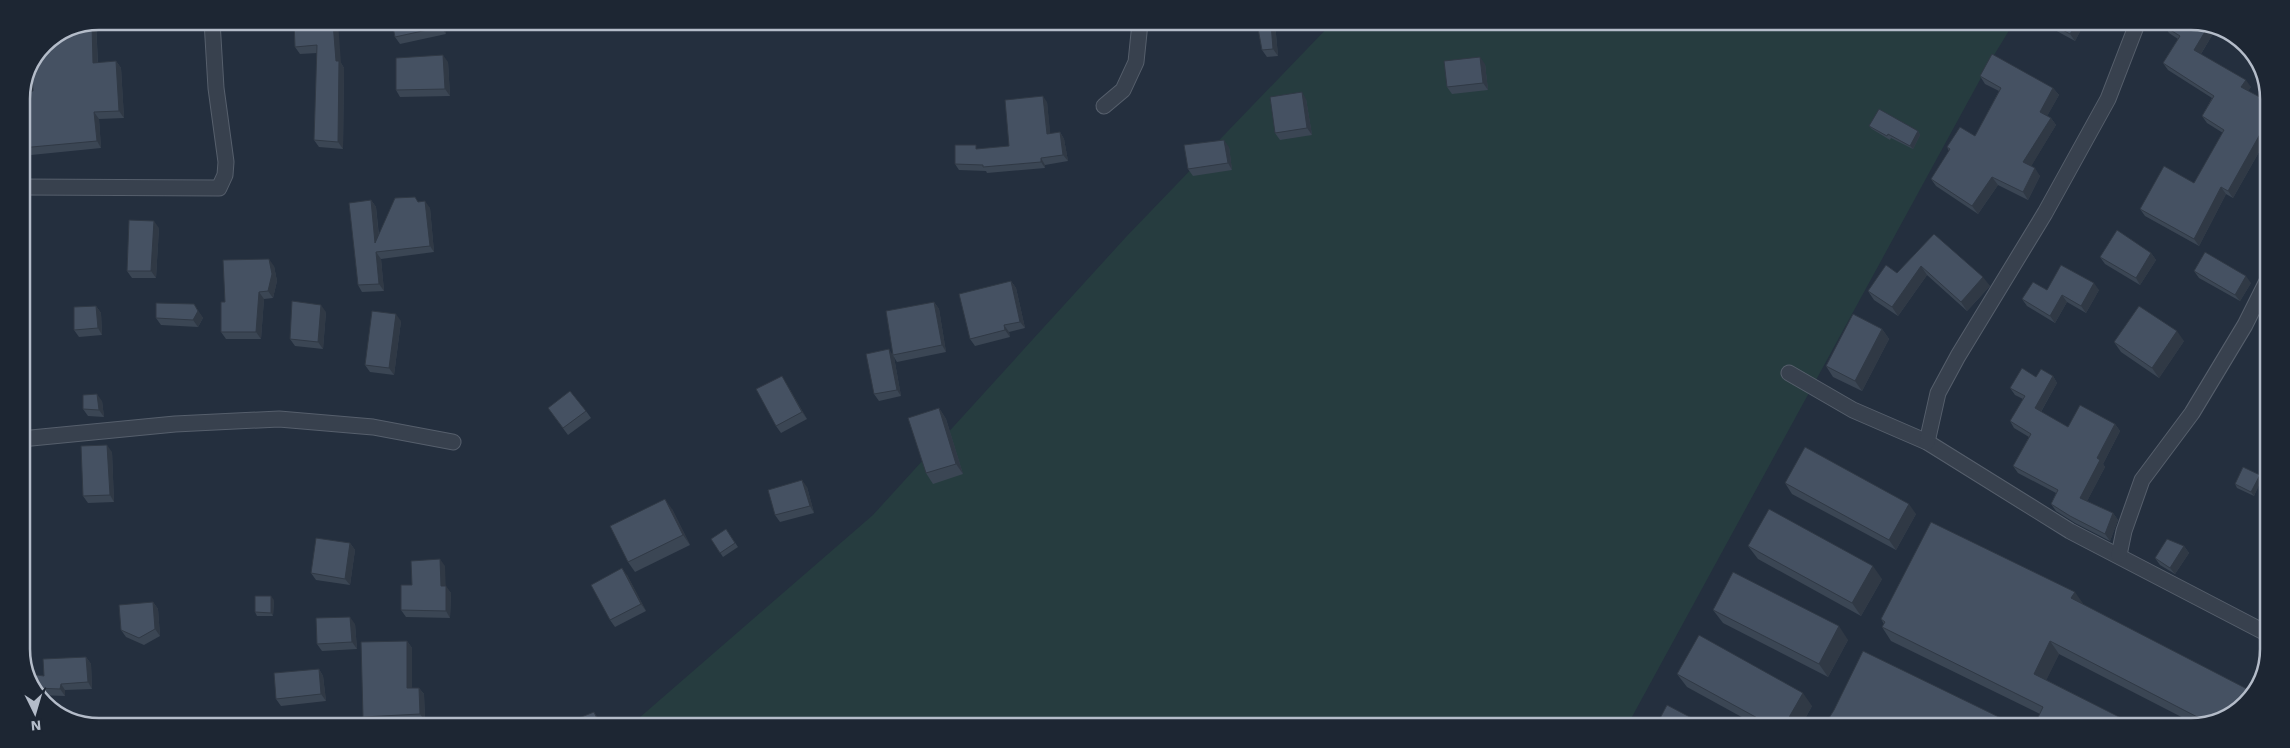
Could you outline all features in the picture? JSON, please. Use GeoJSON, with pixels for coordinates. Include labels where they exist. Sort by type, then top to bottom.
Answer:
{"type":"FeatureCollection","features":[{"type":"Feature","properties":{"kind":"street"},"geometry":{"type":"LineString","coordinates":[[30,187],[219,188],[225,175],[226,162],[216,88],[213,30]]}},
{"type":"Feature","properties":{"kind":"street"},"geometry":{"type":"LineString","coordinates":[[1104,106],[1123,90],[1136,62],[1139,30]]}},
{"type":"Feature","properties":{"kind":"street"},"geometry":{"type":"LineString","coordinates":[[1927,442],[1938,393],[1958,356],[2046,213],[2104,108],[2135,30]]}},
{"type":"Feature","properties":{"kind":"street"},"geometry":{"type":"LineString","coordinates":[[2119,555],[2124,531],[2142,480],[2192,413],[2245,325],[2260,295]]}},
{"type":"Feature","properties":{"kind":"street"},"geometry":{"type":"LineString","coordinates":[[1789,373],[1853,410],[1927,442],[2070,531],[2260,630]]}},
{"type":"Feature","properties":{"kind":"street"},"geometry":{"type":"LineString","coordinates":[[30,438],[175,424],[279,419],[373,427],[453,442]]}},
{"type":"Feature","properties":{"kind":"green space"},"geometry":{"type":"Polygon","coordinates":[[[1325,30],[2009,30],[1988,65],[1631,718],[639,718],[873,515],[1126,237],[1325,30]]]}},
{"type":"Feature","properties":{"kind":"building"},"geometry":{"type":"Polygon","coordinates":[[[92,30],[93,63],[116,61],[119,111],[94,112],[97,141],[30,147],[30,99],[31,91],[33,91],[32,80],[35,72],[50,50],[72,35],[92,30]]]}},
{"type":"Feature","properties":{"kind":"building"},"geometry":{"type":"Polygon","coordinates":[[[294,30],[334,30],[336,61],[339,61],[338,142],[314,140],[317,45],[295,47],[294,30]]]}},
{"type":"Feature","properties":{"kind":"building"},"geometry":{"type":"Polygon","coordinates":[[[394,30],[427,30],[395,37],[394,30]]]}},
{"type":"Feature","properties":{"kind":"building"},"geometry":{"type":"Polygon","coordinates":[[[1258,30],[1272,30],[1273,49],[1262,50],[1258,30]]]}},
{"type":"Feature","properties":{"kind":"building"},"geometry":{"type":"Polygon","coordinates":[[[2063,30],[2072,30],[2070,34],[2063,30]]]}},
{"type":"Feature","properties":{"kind":"building"},"geometry":{"type":"Polygon","coordinates":[[[2170,30],[2205,32],[2194,50],[2246,80],[2241,87],[2260,97],[2260,134],[2228,191],[2221,187],[2194,239],[2140,209],[2164,166],[2194,183],[2224,130],[2202,116],[2214,96],[2163,63],[2180,36],[2170,30]]]}},
{"type":"Feature","properties":{"kind":"building"},"geometry":{"type":"Polygon","coordinates":[[[1992,54],[2053,88],[2040,112],[2051,118],[2023,162],[2035,168],[2023,192],[1992,177],[1972,206],[1931,179],[1950,149],[1947,147],[1960,127],[1975,136],[2001,88],[1980,76],[1992,54]]]}},
{"type":"Feature","properties":{"kind":"building"},"geometry":{"type":"Polygon","coordinates":[[[443,55],[445,89],[396,90],[396,58],[443,55]]]}},
{"type":"Feature","properties":{"kind":"building"},"geometry":{"type":"Polygon","coordinates":[[[1480,57],[1483,83],[1447,87],[1444,61],[1480,57]]]}},
{"type":"Feature","properties":{"kind":"building"},"geometry":{"type":"Polygon","coordinates":[[[1302,92],[1307,128],[1275,133],[1270,97],[1302,92]]]}},
{"type":"Feature","properties":{"kind":"building"},"geometry":{"type":"Polygon","coordinates":[[[1043,96],[1047,134],[1060,132],[1063,155],[1041,158],[1041,162],[983,167],[983,165],[955,164],[955,145],[976,145],[976,149],[1009,146],[1005,100],[1043,96]]]}},
{"type":"Feature","properties":{"kind":"building"},"geometry":{"type":"Polygon","coordinates":[[[1879,109],[1918,131],[1910,146],[1869,126],[1879,109]]]}},
{"type":"Feature","properties":{"kind":"building"},"geometry":{"type":"Polygon","coordinates":[[[1224,140],[1228,163],[1188,169],[1184,145],[1224,140]]]}},
{"type":"Feature","properties":{"kind":"building"},"geometry":{"type":"Polygon","coordinates":[[[415,197],[418,202],[425,201],[430,246],[376,252],[379,284],[358,285],[349,203],[371,200],[375,243],[395,198],[415,197]]]}},
{"type":"Feature","properties":{"kind":"building"},"geometry":{"type":"Polygon","coordinates":[[[129,220],[154,221],[151,271],[127,271],[129,220]]]}},
{"type":"Feature","properties":{"kind":"building"},"geometry":{"type":"Polygon","coordinates":[[[2117,230],[2151,253],[2136,278],[2100,257],[2117,230]]]}},
{"type":"Feature","properties":{"kind":"building"},"geometry":{"type":"Polygon","coordinates":[[[1934,234],[1983,277],[1961,302],[1921,266],[1892,307],[1868,291],[1886,265],[1897,273],[1934,234]]]}},
{"type":"Feature","properties":{"kind":"building"},"geometry":{"type":"Polygon","coordinates":[[[2205,252],[2246,276],[2235,295],[2194,271],[2205,252]]]}},
{"type":"Feature","properties":{"kind":"building"},"geometry":{"type":"Polygon","coordinates":[[[269,259],[272,274],[268,291],[259,292],[256,332],[221,332],[221,302],[225,302],[223,260],[269,259]]]}},
{"type":"Feature","properties":{"kind":"building"},"geometry":{"type":"Polygon","coordinates":[[[2061,265],[2094,283],[2081,306],[2062,295],[2050,316],[2022,299],[2033,282],[2047,290],[2061,265]]]}},
{"type":"Feature","properties":{"kind":"building"},"geometry":{"type":"Polygon","coordinates":[[[1011,281],[1020,322],[1004,325],[1005,330],[970,339],[959,294],[1011,281]]]}},
{"type":"Feature","properties":{"kind":"building"},"geometry":{"type":"Polygon","coordinates":[[[292,301],[321,305],[318,342],[290,339],[292,301]]]}},
{"type":"Feature","properties":{"kind":"building"},"geometry":{"type":"Polygon","coordinates":[[[934,302],[942,345],[893,355],[886,311],[934,302]]]}},
{"type":"Feature","properties":{"kind":"building"},"geometry":{"type":"Polygon","coordinates":[[[156,303],[194,304],[198,311],[193,320],[156,318],[156,303]]]}},
{"type":"Feature","properties":{"kind":"building"},"geometry":{"type":"Polygon","coordinates":[[[96,306],[98,328],[74,330],[74,307],[96,306]]]}},
{"type":"Feature","properties":{"kind":"building"},"geometry":{"type":"Polygon","coordinates":[[[2139,306],[2177,331],[2152,368],[2114,342],[2139,306]]]}},
{"type":"Feature","properties":{"kind":"building"},"geometry":{"type":"Polygon","coordinates":[[[372,311],[396,314],[389,368],[365,365],[372,311]]]}},
{"type":"Feature","properties":{"kind":"building"},"geometry":{"type":"Polygon","coordinates":[[[1853,314],[1882,329],[1855,381],[1826,366],[1853,314]]]}},
{"type":"Feature","properties":{"kind":"building"},"geometry":{"type":"Polygon","coordinates":[[[889,349],[897,390],[874,394],[866,354],[889,349]]]}},
{"type":"Feature","properties":{"kind":"building"},"geometry":{"type":"Polygon","coordinates":[[[2022,368],[2036,377],[2041,369],[2053,376],[2035,408],[2068,427],[2080,405],[2115,424],[2097,458],[2100,460],[2080,498],[2113,513],[2105,534],[2051,504],[2058,490],[2013,466],[2031,434],[2010,421],[2025,396],[2010,388],[2022,368]]]}},
{"type":"Feature","properties":{"kind":"building"},"geometry":{"type":"Polygon","coordinates":[[[782,376],[802,412],[776,426],[756,389],[782,376]]]}},
{"type":"Feature","properties":{"kind":"building"},"geometry":{"type":"Polygon","coordinates":[[[570,391],[586,411],[563,428],[548,408],[570,391]]]}},
{"type":"Feature","properties":{"kind":"building"},"geometry":{"type":"Polygon","coordinates":[[[97,394],[99,410],[83,409],[83,395],[97,394]]]}},
{"type":"Feature","properties":{"kind":"building"},"geometry":{"type":"Polygon","coordinates":[[[939,408],[956,464],[926,473],[908,418],[939,408]]]}},
{"type":"Feature","properties":{"kind":"building"},"geometry":{"type":"Polygon","coordinates":[[[107,445],[110,495],[83,496],[81,446],[107,445]]]}},
{"type":"Feature","properties":{"kind":"building"},"geometry":{"type":"Polygon","coordinates":[[[1805,447],[1909,504],[1889,540],[1785,483],[1805,447]]]}},
{"type":"Feature","properties":{"kind":"building"},"geometry":{"type":"Polygon","coordinates":[[[2243,467],[2260,475],[2251,492],[2235,484],[2243,467]]]}},
{"type":"Feature","properties":{"kind":"building"},"geometry":{"type":"Polygon","coordinates":[[[802,480],[810,506],[775,515],[768,490],[802,480]]]}},
{"type":"Feature","properties":{"kind":"building"},"geometry":{"type":"Polygon","coordinates":[[[665,499],[683,535],[628,562],[610,526],[665,499]]]}},
{"type":"Feature","properties":{"kind":"building"},"geometry":{"type":"Polygon","coordinates":[[[1769,509],[1873,566],[1852,603],[1748,546],[1769,509]]]}},
{"type":"Feature","properties":{"kind":"building"},"geometry":{"type":"Polygon","coordinates":[[[1931,522],[2075,592],[2071,598],[2247,689],[2233,704],[2222,711],[2198,717],[2050,641],[2034,674],[2121,718],[2038,718],[2043,707],[1882,627],[1885,622],[1881,619],[1931,522]]]}},
{"type":"Feature","properties":{"kind":"building"},"geometry":{"type":"Polygon","coordinates":[[[726,529],[735,543],[720,553],[711,539],[726,529]]]}},
{"type":"Feature","properties":{"kind":"building"},"geometry":{"type":"Polygon","coordinates":[[[316,538],[350,543],[345,579],[311,573],[316,538]]]}},
{"type":"Feature","properties":{"kind":"building"},"geometry":{"type":"Polygon","coordinates":[[[2167,539],[2184,546],[2170,568],[2155,558],[2167,539]]]}},
{"type":"Feature","properties":{"kind":"building"},"geometry":{"type":"Polygon","coordinates":[[[440,559],[441,586],[446,586],[446,611],[401,610],[401,585],[412,585],[411,561],[440,559]]]}},
{"type":"Feature","properties":{"kind":"building"},"geometry":{"type":"Polygon","coordinates":[[[622,568],[641,604],[610,620],[591,585],[622,568]]]}},
{"type":"Feature","properties":{"kind":"building"},"geometry":{"type":"Polygon","coordinates":[[[1733,572],[1839,626],[1819,664],[1713,610],[1733,572]]]}},
{"type":"Feature","properties":{"kind":"building"},"geometry":{"type":"Polygon","coordinates":[[[255,596],[271,596],[271,613],[255,612],[255,596]]]}},
{"type":"Feature","properties":{"kind":"building"},"geometry":{"type":"Polygon","coordinates":[[[153,602],[155,629],[139,638],[121,630],[119,605],[153,602]]]}},
{"type":"Feature","properties":{"kind":"building"},"geometry":{"type":"Polygon","coordinates":[[[350,617],[352,642],[317,644],[316,618],[350,617]]]}},
{"type":"Feature","properties":{"kind":"building"},"geometry":{"type":"Polygon","coordinates":[[[1699,635],[1803,693],[1789,718],[1757,718],[1677,674],[1699,635]]]}},
{"type":"Feature","properties":{"kind":"building"},"geometry":{"type":"Polygon","coordinates":[[[407,641],[407,688],[419,688],[420,714],[363,717],[361,642],[407,641]]]}},
{"type":"Feature","properties":{"kind":"building"},"geometry":{"type":"Polygon","coordinates":[[[1863,651],[2001,718],[1829,718],[1863,651]]]}},
{"type":"Feature","properties":{"kind":"building"},"geometry":{"type":"Polygon","coordinates":[[[86,657],[88,682],[61,684],[60,689],[42,688],[35,675],[44,676],[43,659],[86,657]]]}},
{"type":"Feature","properties":{"kind":"building"},"geometry":{"type":"Polygon","coordinates":[[[319,669],[321,694],[276,699],[274,673],[319,669]]]}},
{"type":"Feature","properties":{"kind":"building"},"geometry":{"type":"Polygon","coordinates":[[[1667,705],[1692,718],[1660,718],[1667,705]]]}},
{"type":"Feature","properties":{"kind":"building"},"geometry":{"type":"Polygon","coordinates":[[[594,712],[597,718],[579,718],[594,712]]]}}]}
